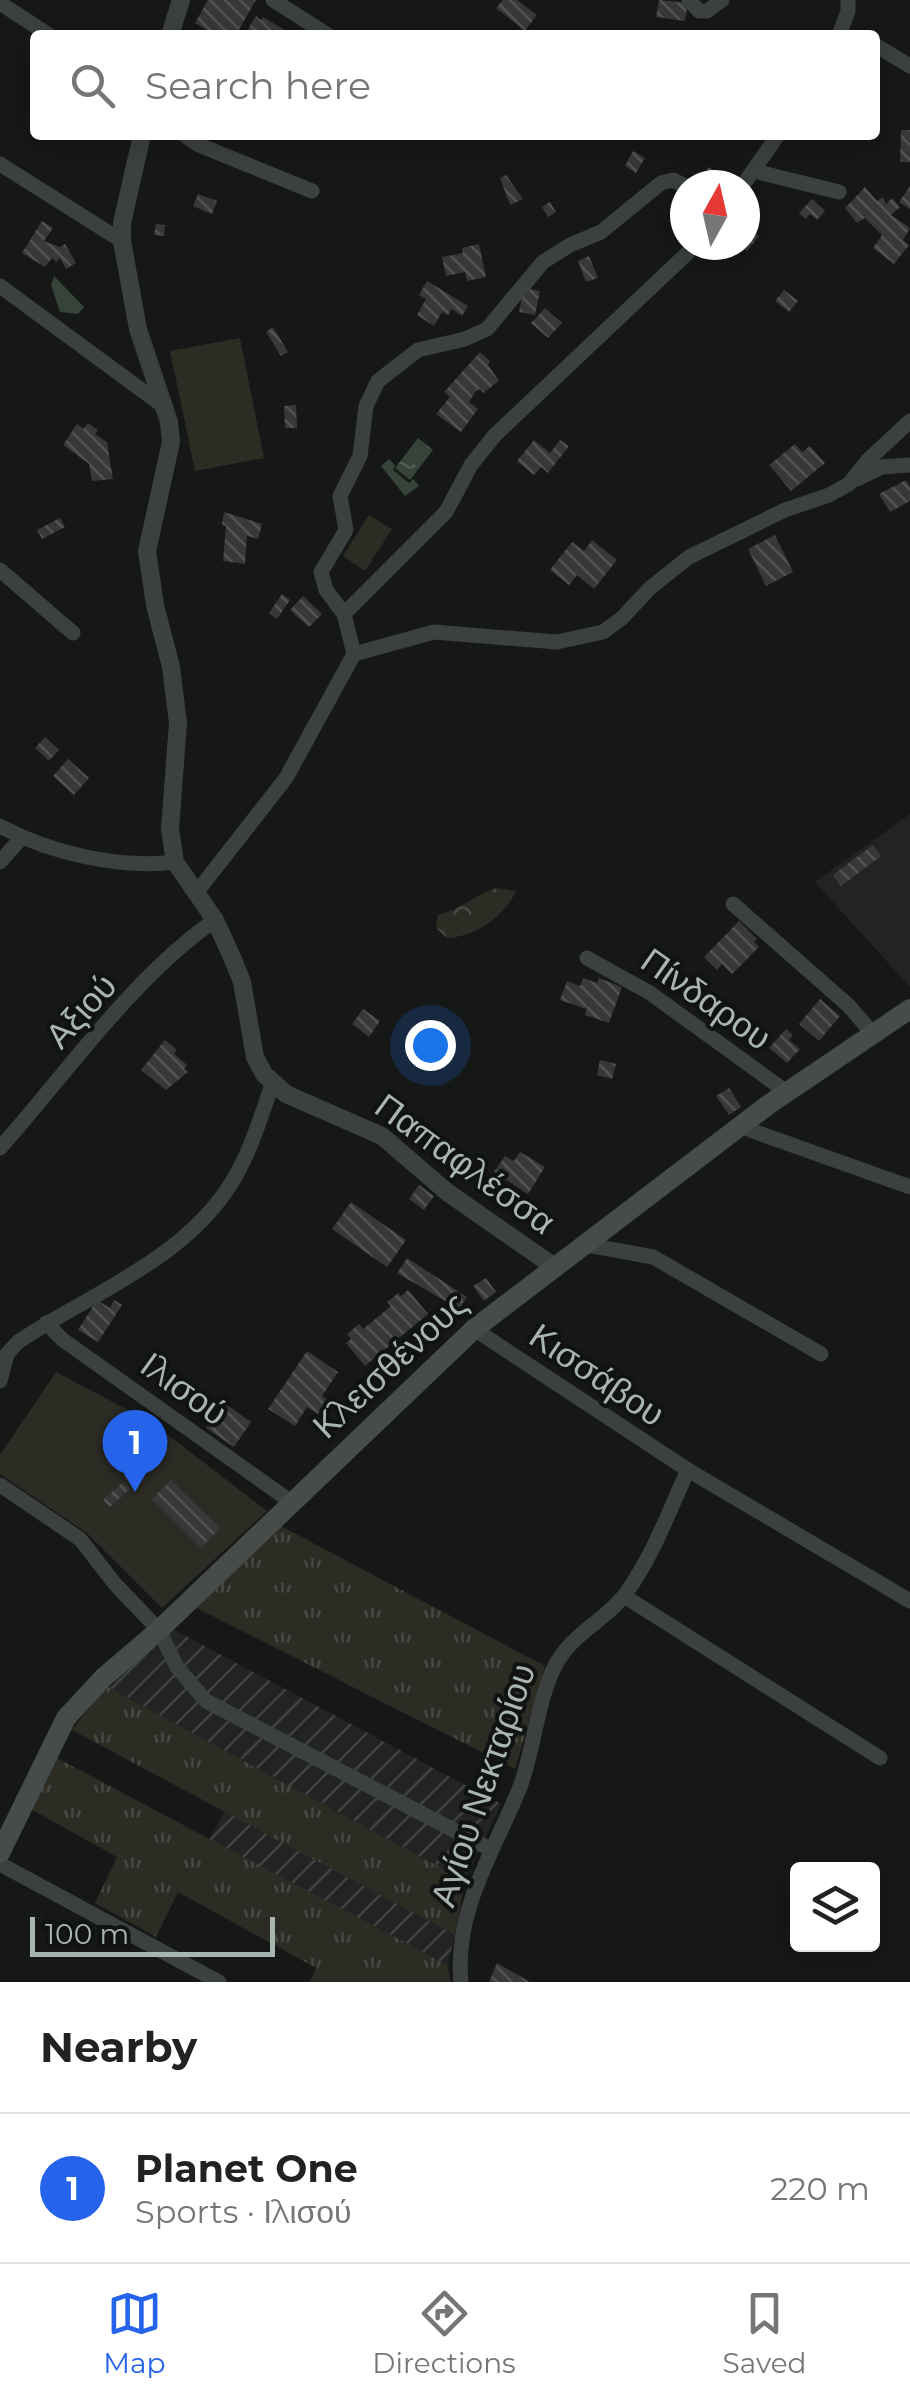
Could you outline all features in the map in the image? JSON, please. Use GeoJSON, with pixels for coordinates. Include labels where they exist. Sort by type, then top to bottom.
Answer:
{"type":"FeatureCollection","features":[{"type":"Feature","properties":{"kind":"main road","name":"Κλεισθένους"},"geometry":{"type":"LineString","coordinates":[[0,1853],[66,1718],[474,1329],[739,1126],[910,1009]]}},
{"type":"Feature","properties":{"kind":"street"},"geometry":{"type":"LineString","coordinates":[[172,30],[181,0]]}},
{"type":"Feature","properties":{"kind":"street"},"geometry":{"type":"LineString","coordinates":[[274,0],[320,30]]}},
{"type":"Feature","properties":{"kind":"street"},"geometry":{"type":"LineString","coordinates":[[688,0],[699,12],[722,0]]}},
{"type":"Feature","properties":{"kind":"street"},"geometry":{"type":"LineString","coordinates":[[842,30],[848,0]]}},
{"type":"Feature","properties":{"kind":"street"},"geometry":{"type":"LineString","coordinates":[[0,3],[42,30]]}},
{"type":"Feature","properties":{"kind":"street"},"geometry":{"type":"LineString","coordinates":[[880,48],[910,66]]}},
{"type":"Feature","properties":{"kind":"street"},"geometry":{"type":"LineString","coordinates":[[0,1382],[3,1352],[166,1251],[209,1213],[242,1164],[272,1082],[255,1057],[242,982],[214,920],[175,862],[170,829],[176,710],[147,551],[170,442],[166,408],[138,329],[122,241],[122,223],[141,140]]}},
{"type":"Feature","properties":{"kind":"street"},"geometry":{"type":"LineString","coordinates":[[192,140],[312,192]]}},
{"type":"Feature","properties":{"kind":"street"},"geometry":{"type":"LineString","coordinates":[[755,170],[775,140]]}},
{"type":"Feature","properties":{"kind":"street"},"geometry":{"type":"LineString","coordinates":[[0,164],[122,241]]}},
{"type":"Feature","properties":{"kind":"street"},"geometry":{"type":"LineString","coordinates":[[760,172],[838,192]]}},
{"type":"Feature","properties":{"kind":"street"},"geometry":{"type":"LineString","coordinates":[[196,893],[286,778],[354,654],[344,614],[326,590],[321,572],[346,530],[340,496],[358,462],[366,406],[378,381],[418,350],[464,339],[486,329],[543,262],[570,244],[601,232],[661,183],[670,181]]}},
{"type":"Feature","properties":{"kind":"street"},"geometry":{"type":"LineString","coordinates":[[344,614],[446,512],[471,465],[495,435],[680,260]]}},
{"type":"Feature","properties":{"kind":"street"},"geometry":{"type":"LineString","coordinates":[[0,286],[166,408]]}},
{"type":"Feature","properties":{"kind":"street"},"geometry":{"type":"LineString","coordinates":[[849,484],[866,461],[910,420]]}},
{"type":"Feature","properties":{"kind":"street"},"geometry":{"type":"LineString","coordinates":[[354,654],[434,632],[557,642],[586,638],[603,632],[622,618],[650,588],[690,557],[882,467],[910,465]]}},
{"type":"Feature","properties":{"kind":"street"},"geometry":{"type":"LineString","coordinates":[[0,570],[73,633]]}},
{"type":"Feature","properties":{"kind":"street"},"geometry":{"type":"LineString","coordinates":[[0,826],[22,837],[100,859],[146,866],[175,862]]}},
{"type":"Feature","properties":{"kind":"street"},"geometry":{"type":"LineString","coordinates":[[0,862],[22,837]]}},
{"type":"Feature","properties":{"kind":"street"},"geometry":{"type":"LineString","coordinates":[[732,904],[849,1006],[873,1034]]}},
{"type":"Feature","properties":{"kind":"street","name":"Αξιού"},"geometry":{"type":"LineString","coordinates":[[0,1148],[120,1010],[182,944],[214,920]]}},
{"type":"Feature","properties":{"kind":"street","name":"Πίνδαρου"},"geometry":{"type":"LineString","coordinates":[[588,958],[662,1002],[788,1093]]}},
{"type":"Feature","properties":{"kind":"street","name":"Παπαφλέσσα"},"geometry":{"type":"LineString","coordinates":[[272,1082],[302,1102],[382,1136],[460,1201],[554,1266]]}},
{"type":"Feature","properties":{"kind":"street"},"geometry":{"type":"LineString","coordinates":[[739,1126],[910,1187]]}},
{"type":"Feature","properties":{"kind":"street"},"geometry":{"type":"LineString","coordinates":[[582,1244],[653,1257],[821,1354]]}},
{"type":"Feature","properties":{"kind":"street","name":"Ιλισού"},"geometry":{"type":"LineString","coordinates":[[46,1323],[63,1340],[290,1502]]}},
{"type":"Feature","properties":{"kind":"street","name":"Κισσάβου"},"geometry":{"type":"LineString","coordinates":[[474,1329],[688,1470],[910,1600]]}},
{"type":"Feature","properties":{"kind":"street","name":"Αγίου Νεκταρίου"},"geometry":{"type":"LineString","coordinates":[[461,1982],[463,1940],[472,1890],[520,1788],[558,1659],[586,1628],[624,1596],[652,1549],[688,1470]]}},
{"type":"Feature","properties":{"kind":"street"},"geometry":{"type":"LineString","coordinates":[[0,1485],[80,1540],[114,1584],[159,1630],[177,1667],[206,1701],[490,1849]]}},
{"type":"Feature","properties":{"kind":"street"},"geometry":{"type":"LineString","coordinates":[[624,1596],[880,1758]]}},
{"type":"Feature","properties":{"kind":"street"},"geometry":{"type":"LineString","coordinates":[[0,1864],[219,1982]]}},
{"type":"Feature","properties":{"kind":"shaded area"},"geometry":{"type":"Polygon","coordinates":[[[910,814],[910,987],[815,882],[910,814]]]}},
{"type":"Feature","properties":{"kind":"shaded area"},"geometry":{"type":"Polygon","coordinates":[[[169,1627],[501,1804],[465,1881],[106,1686],[169,1627]]]}},
{"type":"Feature","properties":{"kind":"shaded area"},"geometry":{"type":"Polygon","coordinates":[[[225,1810],[455,1935],[448,1965],[209,1840],[225,1810]]]}},
{"type":"Feature","properties":{"kind":"green space"},"geometry":{"type":"Polygon","coordinates":[[[240,338],[264,458],[195,471],[170,351],[240,338]]]}},
{"type":"Feature","properties":{"kind":"green space"},"geometry":{"type":"Polygon","coordinates":[[[369,515],[392,529],[365,571],[343,556],[369,515]]]}},
{"type":"Feature","properties":{"kind":"green space"},"geometry":{"type":"Polygon","coordinates":[[[496,888],[516,891],[505,909],[488,924],[468,934],[447,938],[436,928],[438,915],[496,888]]]}},
{"type":"Feature","properties":{"kind":"green space"},"geometry":{"type":"Polygon","coordinates":[[[56,1372],[151,1422],[267,1511],[162,1608],[87,1533],[0,1474],[0,1455],[56,1372]]]}},
{"type":"Feature","properties":{"kind":"green space"},"geometry":{"type":"Polygon","coordinates":[[[279,1525],[545,1666],[515,1769],[193,1606],[279,1525]]]}},
{"type":"Feature","properties":{"kind":"green space"},"geometry":{"type":"Polygon","coordinates":[[[106,1686],[465,1881],[455,1935],[72,1730],[106,1686]]]}},
{"type":"Feature","properties":{"kind":"green space"},"geometry":{"type":"Polygon","coordinates":[[[55,1757],[448,1965],[450,1982],[310,1982],[316,1968],[178,1892],[156,1937],[95,1903],[117,1857],[29,1808],[55,1757]]]}},
{"type":"Feature","properties":{"kind":"water"},"geometry":{"type":"Polygon","coordinates":[[[54,276],[84,307],[78,314],[60,312],[51,285],[54,276]]]}},
{"type":"Feature","properties":{"kind":"water"},"geometry":{"type":"Polygon","coordinates":[[[418,438],[433,450],[410,480],[395,468],[418,438]]]}},
{"type":"Feature","properties":{"kind":"water"},"geometry":{"type":"Polygon","coordinates":[[[389,459],[395,465],[393,470],[419,486],[405,496],[381,466],[389,459]]]}},
{"type":"Feature","properties":{"kind":"building"},"geometry":{"type":"Polygon","coordinates":[[[208,0],[256,0],[239,30],[207,30],[195,23],[208,0]]]}},
{"type":"Feature","properties":{"kind":"building"},"geometry":{"type":"Polygon","coordinates":[[[503,0],[517,0],[537,15],[524,30],[496,8],[503,0]]]}},
{"type":"Feature","properties":{"kind":"building"},"geometry":{"type":"Polygon","coordinates":[[[659,0],[688,3],[685,21],[656,17],[659,0]]]}},
{"type":"Feature","properties":{"kind":"building"},"geometry":{"type":"Polygon","coordinates":[[[256,16],[284,30],[249,30],[256,16]]]}},
{"type":"Feature","properties":{"kind":"building"},"geometry":{"type":"Polygon","coordinates":[[[901,130],[910,130],[910,162],[900,162],[901,130]]]}},
{"type":"Feature","properties":{"kind":"building"},"geometry":{"type":"Polygon","coordinates":[[[633,151],[645,158],[636,173],[625,166],[633,151]]]}},
{"type":"Feature","properties":{"kind":"building"},"geometry":{"type":"Polygon","coordinates":[[[506,175],[523,199],[510,205],[500,178],[506,175]]]}},
{"type":"Feature","properties":{"kind":"building"},"geometry":{"type":"Polygon","coordinates":[[[910,186],[910,209],[899,202],[910,186]]]}},
{"type":"Feature","properties":{"kind":"building"},"geometry":{"type":"Polygon","coordinates":[[[865,187],[877,201],[883,197],[886,204],[892,198],[900,207],[891,215],[910,228],[903,240],[909,245],[894,264],[873,248],[882,235],[865,218],[857,223],[845,208],[865,187]]]}},
{"type":"Feature","properties":{"kind":"building"},"geometry":{"type":"Polygon","coordinates":[[[198,194],[217,201],[212,214],[193,206],[198,194]]]}},
{"type":"Feature","properties":{"kind":"building"},"geometry":{"type":"Polygon","coordinates":[[[812,199],[825,211],[817,220],[810,214],[806,219],[799,213],[812,199]]]}},
{"type":"Feature","properties":{"kind":"building"},"geometry":{"type":"Polygon","coordinates":[[[550,202],[556,212],[548,217],[542,207],[550,202]]]}},
{"type":"Feature","properties":{"kind":"building"},"geometry":{"type":"Polygon","coordinates":[[[42,221],[53,228],[44,241],[60,247],[65,244],[76,263],[66,269],[60,258],[56,262],[52,258],[45,267],[22,253],[42,221]]]}},
{"type":"Feature","properties":{"kind":"building"},"geometry":{"type":"Polygon","coordinates":[[[156,224],[165,225],[164,236],[154,235],[156,224]]]}},
{"type":"Feature","properties":{"kind":"building"},"geometry":{"type":"Polygon","coordinates":[[[479,244],[486,277],[467,281],[465,272],[446,276],[442,257],[463,253],[462,248],[479,244]]]}},
{"type":"Feature","properties":{"kind":"building"},"geometry":{"type":"Polygon","coordinates":[[[589,256],[598,278],[586,282],[578,261],[589,256]]]}},
{"type":"Feature","properties":{"kind":"building"},"geometry":{"type":"Polygon","coordinates":[[[427,281],[468,306],[462,316],[452,309],[448,315],[442,312],[434,326],[417,315],[426,299],[419,295],[427,281]]]}},
{"type":"Feature","properties":{"kind":"building"},"geometry":{"type":"Polygon","coordinates":[[[524,288],[540,291],[535,315],[519,312],[524,288]]]}},
{"type":"Feature","properties":{"kind":"building"},"geometry":{"type":"Polygon","coordinates":[[[784,290],[798,301],[789,312],[775,301],[784,290]]]}},
{"type":"Feature","properties":{"kind":"building"},"geometry":{"type":"Polygon","coordinates":[[[545,308],[562,323],[548,338],[531,323],[545,308]]]}},
{"type":"Feature","properties":{"kind":"building"},"geometry":{"type":"Polygon","coordinates":[[[273,327],[288,352],[281,356],[266,332],[273,327]]]}},
{"type":"Feature","properties":{"kind":"building"},"geometry":{"type":"Polygon","coordinates":[[[480,352],[490,361],[488,365],[499,381],[483,393],[480,389],[475,392],[469,402],[478,409],[461,432],[436,414],[450,397],[444,392],[480,352]]]}},
{"type":"Feature","properties":{"kind":"building"},"geometry":{"type":"Polygon","coordinates":[[[296,405],[297,428],[285,428],[284,406],[296,405]]]}},
{"type":"Feature","properties":{"kind":"building"},"geometry":{"type":"Polygon","coordinates":[[[88,423],[107,442],[113,479],[92,481],[89,464],[63,445],[77,424],[83,429],[88,423]]]}},
{"type":"Feature","properties":{"kind":"building"},"geometry":{"type":"Polygon","coordinates":[[[534,440],[550,453],[560,440],[569,446],[548,473],[541,467],[534,475],[517,461],[534,440]]]}},
{"type":"Feature","properties":{"kind":"building"},"geometry":{"type":"Polygon","coordinates":[[[795,444],[802,452],[810,446],[825,463],[791,491],[769,465],[795,444]]]}},
{"type":"Feature","properties":{"kind":"building"},"geometry":{"type":"Polygon","coordinates":[[[906,480],[910,501],[890,512],[879,494],[906,480]]]}},
{"type":"Feature","properties":{"kind":"building"},"geometry":{"type":"Polygon","coordinates":[[[224,512],[262,524],[258,539],[247,536],[245,564],[223,561],[224,512]]]}},
{"type":"Feature","properties":{"kind":"building"},"geometry":{"type":"Polygon","coordinates":[[[60,518],[65,527],[42,539],[37,530],[60,518]]]}},
{"type":"Feature","properties":{"kind":"building"},"geometry":{"type":"Polygon","coordinates":[[[775,535],[793,572],[766,586],[748,549],[775,535]]]}},
{"type":"Feature","properties":{"kind":"building"},"geometry":{"type":"Polygon","coordinates":[[[592,540],[617,560],[594,589],[577,575],[569,585],[550,570],[572,542],[584,551],[592,540]]]}},
{"type":"Feature","properties":{"kind":"building"},"geometry":{"type":"Polygon","coordinates":[[[282,594],[290,600],[277,619],[269,613],[282,594]]]}},
{"type":"Feature","properties":{"kind":"building"},"geometry":{"type":"Polygon","coordinates":[[[303,596],[322,614],[309,627],[290,610],[303,596]]]}},
{"type":"Feature","properties":{"kind":"building"},"geometry":{"type":"Polygon","coordinates":[[[45,737],[59,750],[49,761],[35,748],[45,737]]]}},
{"type":"Feature","properties":{"kind":"building"},"geometry":{"type":"Polygon","coordinates":[[[68,759],[89,778],[74,795],[53,776],[68,759]]]}},
{"type":"Feature","properties":{"kind":"building"},"geometry":{"type":"Polygon","coordinates":[[[873,845],[881,856],[841,886],[833,875],[873,845]]]}},
{"type":"Feature","properties":{"kind":"building"},"geometry":{"type":"Polygon","coordinates":[[[739,921],[757,939],[754,942],[759,947],[732,974],[722,964],[717,970],[704,957],[739,921]]]}},
{"type":"Feature","properties":{"kind":"building"},"geometry":{"type":"Polygon","coordinates":[[[583,978],[597,983],[599,978],[622,987],[609,1023],[585,1015],[590,995],[586,1009],[560,1000],[567,981],[580,986],[583,978]]]}},
{"type":"Feature","properties":{"kind":"building"},"geometry":{"type":"Polygon","coordinates":[[[820,999],[840,1016],[819,1041],[799,1024],[820,999]]]}},
{"type":"Feature","properties":{"kind":"building"},"geometry":{"type":"Polygon","coordinates":[[[363,1009],[380,1021],[369,1037],[352,1024],[363,1009]]]}},
{"type":"Feature","properties":{"kind":"building"},"geometry":{"type":"Polygon","coordinates":[[[786,1029],[793,1035],[789,1040],[800,1049],[787,1063],[769,1048],[786,1029]]]}},
{"type":"Feature","properties":{"kind":"building"},"geometry":{"type":"Polygon","coordinates":[[[165,1040],[177,1050],[174,1054],[187,1065],[184,1069],[188,1072],[166,1090],[141,1070],[165,1040]]]}},
{"type":"Feature","properties":{"kind":"building"},"geometry":{"type":"Polygon","coordinates":[[[600,1060],[616,1064],[612,1079],[597,1075],[600,1060]]]}},
{"type":"Feature","properties":{"kind":"building"},"geometry":{"type":"Polygon","coordinates":[[[729,1088],[741,1107],[729,1115],[716,1096],[729,1088]]]}},
{"type":"Feature","properties":{"kind":"building"},"geometry":{"type":"Polygon","coordinates":[[[520,1152],[545,1167],[528,1194],[494,1172],[505,1156],[514,1161],[520,1152]]]}},
{"type":"Feature","properties":{"kind":"building"},"geometry":{"type":"Polygon","coordinates":[[[419,1185],[434,1196],[424,1210],[409,1199],[419,1185]]]}},
{"type":"Feature","properties":{"kind":"building"},"geometry":{"type":"Polygon","coordinates":[[[351,1202],[406,1240],[387,1267],[332,1229],[351,1202]]]}},
{"type":"Feature","properties":{"kind":"building"},"geometry":{"type":"Polygon","coordinates":[[[407,1258],[467,1297],[459,1309],[397,1273],[407,1258]]]}},
{"type":"Feature","properties":{"kind":"building"},"geometry":{"type":"Polygon","coordinates":[[[486,1278],[496,1292],[484,1301],[473,1286],[486,1278]]]}},
{"type":"Feature","properties":{"kind":"building"},"geometry":{"type":"Polygon","coordinates":[[[408,1290],[428,1314],[365,1366],[346,1343],[351,1339],[347,1334],[359,1324],[363,1329],[391,1306],[387,1302],[408,1290]]]}},
{"type":"Feature","properties":{"kind":"building"},"geometry":{"type":"Polygon","coordinates":[[[97,1300],[110,1308],[114,1300],[122,1305],[98,1342],[78,1330],[97,1300]]]}},
{"type":"Feature","properties":{"kind":"building"},"geometry":{"type":"Polygon","coordinates":[[[307,1351],[338,1372],[322,1396],[328,1400],[318,1414],[307,1407],[295,1426],[268,1409],[307,1351]]]}},
{"type":"Feature","properties":{"kind":"building"},"geometry":{"type":"Polygon","coordinates":[[[224,1403],[251,1422],[234,1447],[206,1428],[224,1403]]]}},
{"type":"Feature","properties":{"kind":"building"},"geometry":{"type":"Polygon","coordinates":[[[151,1422],[166,1433],[153,1453],[137,1442],[151,1422]]]}},
{"type":"Feature","properties":{"kind":"building"},"geometry":{"type":"Polygon","coordinates":[[[145,1456],[152,1464],[130,1484],[123,1476],[145,1456]]]}},
{"type":"Feature","properties":{"kind":"building"},"geometry":{"type":"Polygon","coordinates":[[[171,1480],[220,1528],[201,1548],[152,1499],[171,1480]]]}},
{"type":"Feature","properties":{"kind":"building"},"geometry":{"type":"Polygon","coordinates":[[[123,1482],[130,1489],[110,1507],[103,1500],[123,1482]]]}},
{"type":"Feature","properties":{"kind":"building"},"geometry":{"type":"Polygon","coordinates":[[[497,1963],[530,1982],[489,1982],[497,1963]]]}},
{"type":"Feature","properties":{"kind":"place","name":"Planet One"},"geometry":{"type":"Point","coordinates":[135,1492]}}]}
